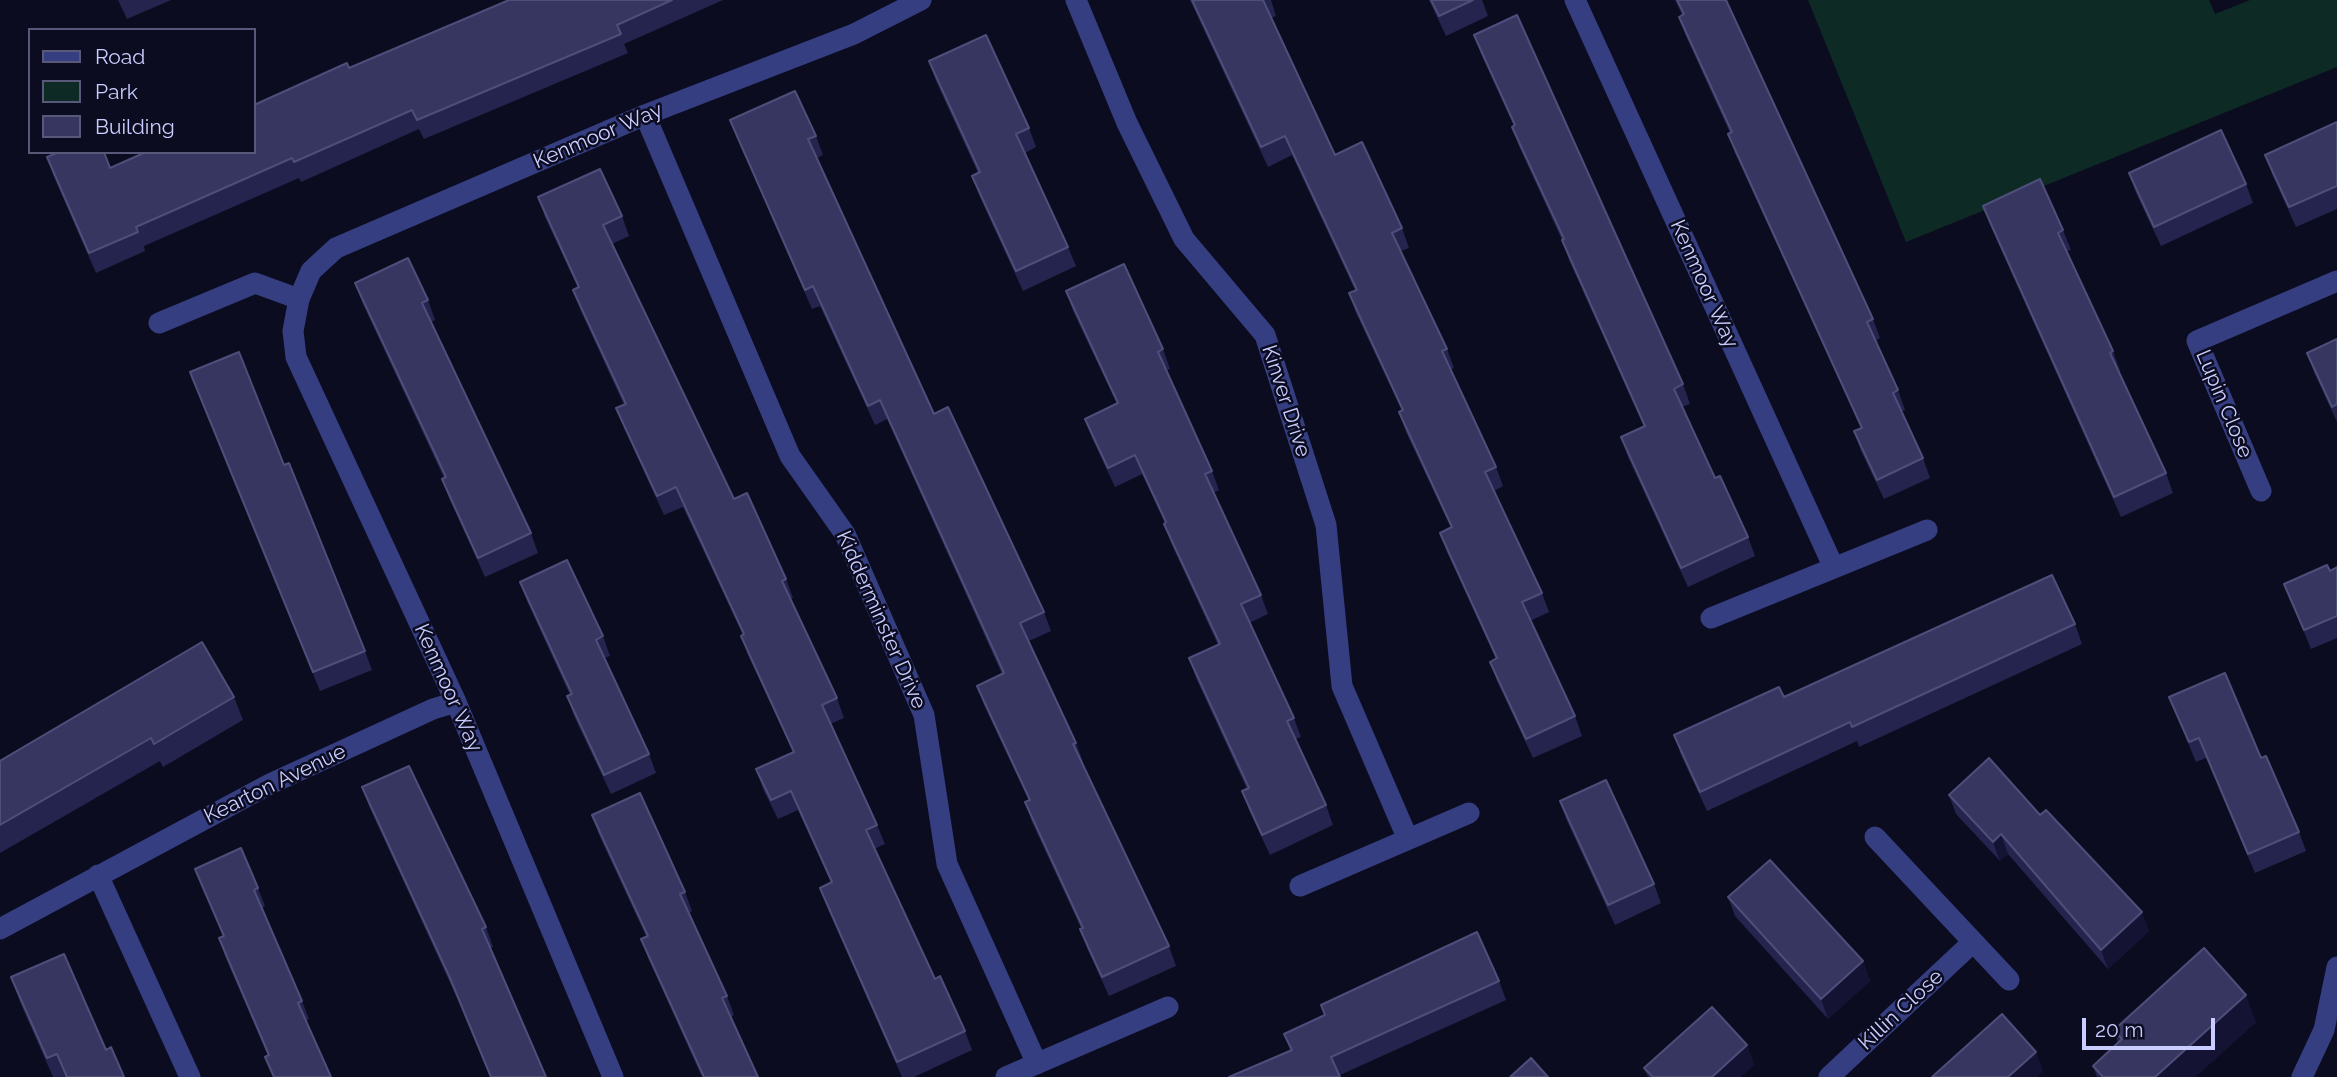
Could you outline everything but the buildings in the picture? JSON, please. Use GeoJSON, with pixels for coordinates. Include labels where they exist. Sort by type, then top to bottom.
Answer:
{"type":"FeatureCollection","features":[{"type":"Feature","properties":{"kind":"street","name":"Kenmoor Way"},"geometry":{"type":"LineString","coordinates":[[614,1077],[456,702],[296,357],[293,331],[299,299],[312,271],[336,248],[645,115],[854,34],[920,0]]}},
{"type":"Feature","properties":{"kind":"street","name":"Kinver Drive"},"geometry":{"type":"LineString","coordinates":[[1076,0],[1127,122],[1184,239],[1265,335],[1326,525],[1342,687],[1408,837]]}},
{"type":"Feature","properties":{"kind":"street","name":"Kenmoor Way"},"geometry":{"type":"LineString","coordinates":[[1575,0],[1833,568]]}},
{"type":"Feature","properties":{"kind":"street","name":"Kidderminster Drive"},"geometry":{"type":"LineString","coordinates":[[645,115],[790,456],[845,534],[924,715],[947,863],[1037,1064]]}},
{"type":"Feature","properties":{"kind":"street","name":"Lupin Close"},"geometry":{"type":"LineString","coordinates":[[2261,491],[2197,341],[2337,281]]}},
{"type":"Feature","properties":{"kind":"street"},"geometry":{"type":"LineString","coordinates":[[159,323],[255,282],[299,299]]}},
{"type":"Feature","properties":{"kind":"street"},"geometry":{"type":"LineString","coordinates":[[1712,618],[1927,530]]}},
{"type":"Feature","properties":{"kind":"street","name":"Kearton Avenue"},"geometry":{"type":"LineString","coordinates":[[0,929],[270,784],[433,709],[456,702]]}},
{"type":"Feature","properties":{"kind":"street"},"geometry":{"type":"LineString","coordinates":[[1300,886],[1408,837],[1469,813]]}},
{"type":"Feature","properties":{"kind":"street"},"geometry":{"type":"LineString","coordinates":[[1875,837],[2009,980]]}},
{"type":"Feature","properties":{"kind":"street"},"geometry":{"type":"LineString","coordinates":[[99,875],[190,1077]]}},
{"type":"Feature","properties":{"kind":"street","name":"Killin Close"},"geometry":{"type":"LineString","coordinates":[[1829,1077],[1973,942]]}},
{"type":"Feature","properties":{"kind":"street"},"geometry":{"type":"LineString","coordinates":[[2302,1077],[2324,1030],[2336,976]]}},
{"type":"Feature","properties":{"kind":"street"},"geometry":{"type":"LineString","coordinates":[[1006,1077],[1168,1007]]}},
{"type":"Feature","properties":{"kind":"green space"},"geometry":{"type":"Polygon","coordinates":[[[1808,0],[2209,0],[2215,14],[2250,0],[2337,0],[2337,67],[1906,242],[1808,0]]]}}]}
